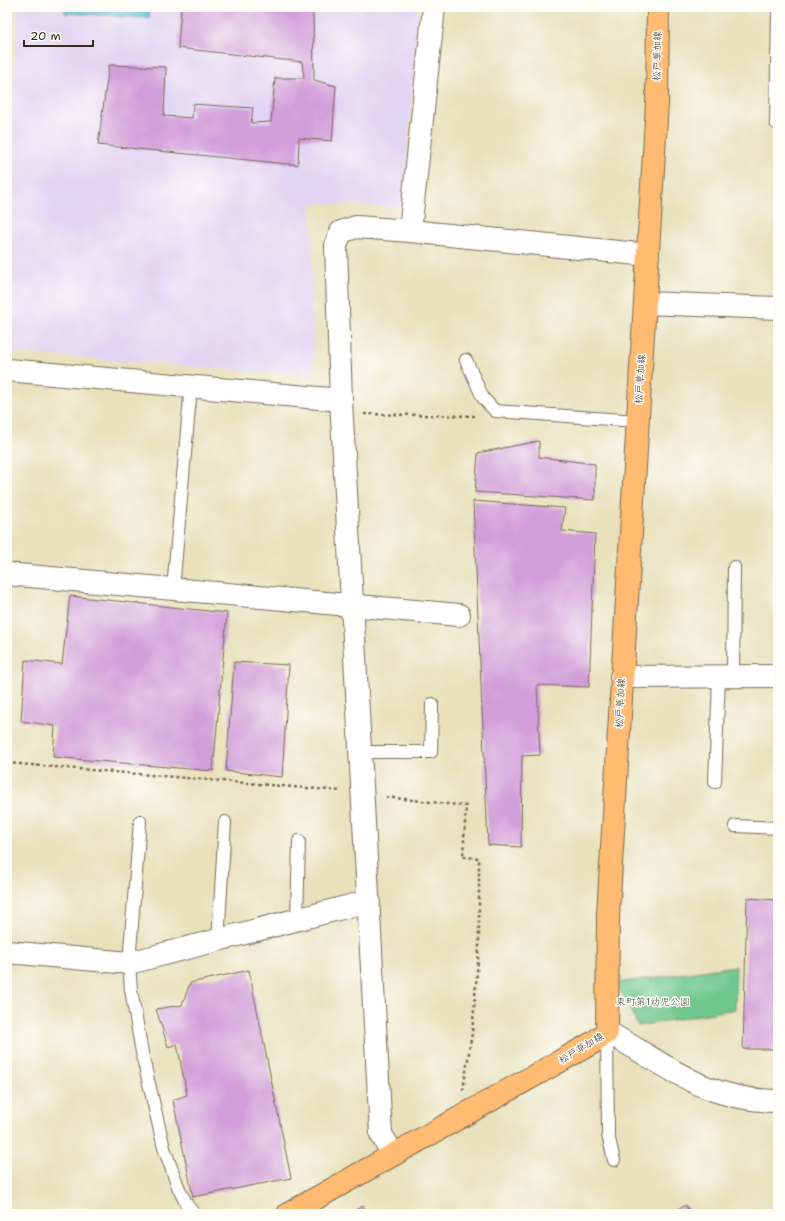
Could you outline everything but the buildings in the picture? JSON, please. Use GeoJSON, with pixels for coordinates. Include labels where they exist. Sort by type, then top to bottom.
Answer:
{"type":"FeatureCollection","features":[{"type":"Feature","properties":{"kind":"main road","name":"松戸草加線"},"geometry":{"type":"LineString","coordinates":[[288,1214],[594,1042],[607,1032],[608,922],[621,677],[648,255],[656,104],[658,7]]}},
{"type":"Feature","properties":{"kind":"street"},"geometry":{"type":"LineString","coordinates":[[410,231],[434,7]]}},
{"type":"Feature","properties":{"kind":"street"},"geometry":{"type":"LineString","coordinates":[[393,1154],[381,1134],[342,408],[336,245],[341,232],[356,227],[648,255]]}},
{"type":"Feature","properties":{"kind":"street"},"geometry":{"type":"LineString","coordinates":[[645,303],[778,308]]}},
{"type":"Feature","properties":{"kind":"street"},"geometry":{"type":"LineString","coordinates":[[7,370],[192,386],[342,408]]}},
{"type":"Feature","properties":{"kind":"street"},"geometry":{"type":"LineString","coordinates":[[7,574],[459,614]]}},
{"type":"Feature","properties":{"kind":"street"},"geometry":{"type":"LineString","coordinates":[[621,677],[778,676]]}},
{"type":"Feature","properties":{"kind":"street"},"geometry":{"type":"LineString","coordinates":[[7,952],[129,963],[369,901]]}},
{"type":"Feature","properties":{"kind":"street"},"geometry":{"type":"LineString","coordinates":[[607,1032],[640,1049],[678,1074],[709,1090],[733,1097],[778,1101]]}},
{"type":"Feature","properties":{"kind":"lane"},"geometry":{"type":"LineString","coordinates":[[776,123],[778,10]]}},
{"type":"Feature","properties":{"kind":"lane"},"geometry":{"type":"LineString","coordinates":[[466,360],[483,398],[495,411],[637,421]]}},
{"type":"Feature","properties":{"kind":"lane"},"geometry":{"type":"LineString","coordinates":[[173,589],[192,386]]}},
{"type":"Feature","properties":{"kind":"lane"},"geometry":{"type":"LineString","coordinates":[[715,782],[726,676],[734,567]]}},
{"type":"Feature","properties":{"kind":"lane"},"geometry":{"type":"LineString","coordinates":[[360,752],[431,752],[432,704]]}},
{"type":"Feature","properties":{"kind":"lane"},"geometry":{"type":"LineString","coordinates":[[140,821],[129,963],[131,990],[143,1058],[164,1148],[186,1205],[194,1214]]}},
{"type":"Feature","properties":{"kind":"lane"},"geometry":{"type":"LineString","coordinates":[[218,941],[225,822]]}},
{"type":"Feature","properties":{"kind":"lane"},"geometry":{"type":"LineString","coordinates":[[735,826],[778,828]]}},
{"type":"Feature","properties":{"kind":"lane"},"geometry":{"type":"LineString","coordinates":[[297,920],[299,841]]}},
{"type":"Feature","properties":{"kind":"lane"},"geometry":{"type":"LineString","coordinates":[[607,1032],[608,1135],[614,1160]]}},
{"type":"Feature","properties":{"kind":"path"},"geometry":{"type":"LineString","coordinates":[[342,408],[476,416],[495,411]]}},
{"type":"Feature","properties":{"kind":"path"},"geometry":{"type":"LineString","coordinates":[[7,763],[363,793],[466,806],[463,857],[479,858],[479,948],[472,1034],[462,1095],[470,1111]]}},
{"type":"Feature","properties":{"kind":"shaded area"},"geometry":{"type":"Polygon","coordinates":[[[18,7],[413,7],[418,11],[404,201],[395,207],[311,203],[314,376],[7,352],[7,208],[18,7]]]}},
{"type":"Feature","properties":{"kind":"green space","name":"東町第1幼児公園"},"geometry":{"type":"Polygon","coordinates":[[[736,966],[735,1009],[638,1026],[617,983],[736,966]]]}},
{"type":"Feature","properties":{"kind":"water"},"geometry":{"type":"Polygon","coordinates":[[[65,7],[150,7],[149,18],[65,13],[65,7]]]}}]}
